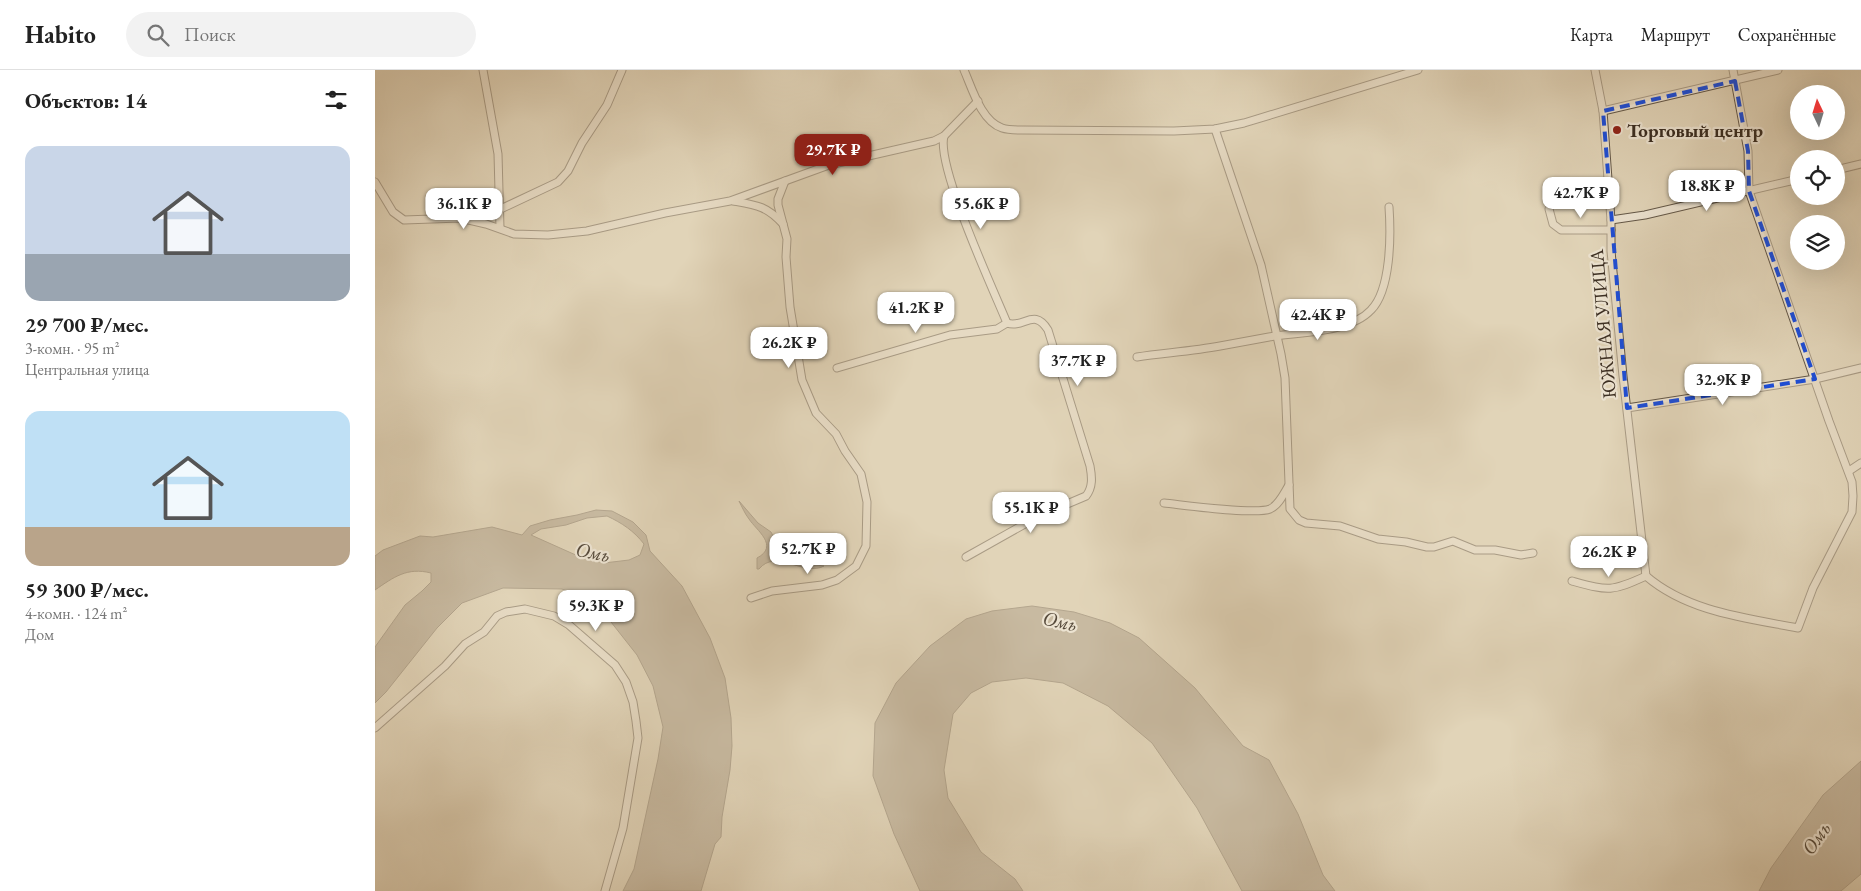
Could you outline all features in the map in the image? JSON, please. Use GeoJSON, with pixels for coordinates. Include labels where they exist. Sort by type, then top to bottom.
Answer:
{"type":"FeatureCollection","features":[{"type":"Feature","properties":{"kind":"street"},"geometry":{"type":"LineString","coordinates":[[483,70],[498,154],[500,228]]}},
{"type":"Feature","properties":{"kind":"street"},"geometry":{"type":"LineString","coordinates":[[375,182],[393,212],[404,220],[485,216],[558,182],[565,176],[582,143],[607,105],[622,70]]}},
{"type":"Feature","properties":{"kind":"street"},"geometry":{"type":"LineString","coordinates":[[964,70],[987,117],[993,123],[1008,130],[1174,131],[1215,129],[1245,122],[1418,70]]}},
{"type":"Feature","properties":{"kind":"street"},"geometry":{"type":"LineString","coordinates":[[1386,70],[1393,78]]}},
{"type":"Feature","properties":{"kind":"street","name":"ЮЖНАЯ УЛИЦА"},"geometry":{"type":"LineString","coordinates":[[1595,70],[1603,111],[1612,259],[1646,576]]}},
{"type":"Feature","properties":{"kind":"street"},"geometry":{"type":"LineString","coordinates":[[1572,581],[1603,589],[1611,589],[1622,588],[1646,576],[1679,598],[1697,606],[1798,628],[1813,588],[1852,512],[1853,496],[1849,471],[1832,430],[1749,191],[1748,151],[1733,70]]}},
{"type":"Feature","properties":{"kind":"street"},"geometry":{"type":"LineString","coordinates":[[1603,111],[1778,70]]}},
{"type":"Feature","properties":{"kind":"street"},"geometry":{"type":"LineString","coordinates":[[460,218],[522,235],[587,231],[730,201],[829,165],[934,142],[944,136],[978,101]]}},
{"type":"Feature","properties":{"kind":"street"},"geometry":{"type":"LineString","coordinates":[[1215,129],[1261,265],[1285,378],[1290,509],[1299,520],[1305,523],[1340,526],[1378,540],[1406,542],[1427,547],[1434,547],[1453,541],[1475,550],[1495,550],[1521,555],[1533,553]]}},
{"type":"Feature","properties":{"kind":"street"},"geometry":{"type":"LineString","coordinates":[[944,136],[944,154],[961,211],[1007,323],[1013,325],[1031,319],[1038,320],[1048,330],[1090,466],[1092,484],[1086,496],[1039,516],[966,558]]}},
{"type":"Feature","properties":{"kind":"street"},"geometry":{"type":"LineString","coordinates":[[1845,168],[1861,164]]}},
{"type":"Feature","properties":{"kind":"street"},"geometry":{"type":"LineString","coordinates":[[751,598],[773,591],[822,585],[837,580],[856,566],[866,546],[867,502],[861,474],[836,434],[815,413],[802,380],[791,307],[787,239],[778,199],[785,181]]}},
{"type":"Feature","properties":{"kind":"street"},"geometry":{"type":"LineString","coordinates":[[1611,220],[1645,216],[1790,181]]}},
{"type":"Feature","properties":{"kind":"street"},"geometry":{"type":"LineString","coordinates":[[730,201],[764,207],[773,213],[785,226]]}},
{"type":"Feature","properties":{"kind":"street"},"geometry":{"type":"LineString","coordinates":[[1137,357],[1221,346],[1341,326],[1352,322],[1370,311],[1378,301],[1385,279],[1389,246],[1389,207]]}},
{"type":"Feature","properties":{"kind":"street"},"geometry":{"type":"LineString","coordinates":[[1549,209],[1553,224],[1561,230],[1611,230]]}},
{"type":"Feature","properties":{"kind":"street"},"geometry":{"type":"LineString","coordinates":[[837,368],[950,335],[997,329],[1007,323]]}},
{"type":"Feature","properties":{"kind":"street"},"geometry":{"type":"LineString","coordinates":[[1627,408],[1815,379],[1861,368]]}},
{"type":"Feature","properties":{"kind":"street"},"geometry":{"type":"LineString","coordinates":[[1849,471],[1861,463]]}},
{"type":"Feature","properties":{"kind":"street"},"geometry":{"type":"LineString","coordinates":[[1164,503],[1265,510],[1275,506],[1289,484]]}},
{"type":"Feature","properties":{"kind":"street"},"geometry":{"type":"LineString","coordinates":[[375,728],[445,666],[465,644],[484,632],[497,616],[506,612],[525,609],[554,616],[569,625],[615,665],[626,682],[637,721],[639,738],[625,818],[605,891]]}},
{"type":"Feature","properties":{"kind":"highlighted area"},"geometry":{"type":"Polygon","coordinates":[[[1735,81],[1748,151],[1749,191],[1815,379],[1627,408],[1603,111],[1735,81]]]}},
{"type":"Feature","properties":{"kind":"water"},"geometry":{"type":"Polygon","coordinates":[[[739,501],[758,523],[771,532],[774,538],[773,550],[784,555],[796,555],[809,564],[824,566],[808,568],[774,561],[766,563],[757,569],[757,558],[764,553],[766,543],[761,533],[746,515],[739,501]]]}},
{"type":"Feature","properties":{"kind":"water"},"geometry":{"type":"Polygon","coordinates":[[[596,510],[612,511],[633,522],[646,535],[650,551],[682,586],[710,638],[725,678],[731,718],[732,746],[730,770],[722,817],[721,837],[715,844],[701,891],[623,891],[634,869],[658,759],[663,727],[653,686],[637,655],[596,603],[562,589],[503,588],[462,603],[437,628],[375,703],[375,647],[405,605],[431,582],[431,573],[415,571],[401,574],[375,590],[375,556],[383,550],[420,536],[433,537],[492,527],[522,535],[530,526],[596,510]],[[607,516],[587,518],[566,525],[541,529],[531,535],[578,556],[604,563],[629,560],[640,555],[644,544],[640,539],[632,531],[607,516]]]}},
{"type":"Feature","properties":{"kind":"water","name":"Омь"},"geometry":{"type":"Polygon","coordinates":[[[1032,606],[1074,612],[1110,623],[1139,638],[1195,688],[1243,746],[1269,760],[1298,814],[1323,875],[1335,891],[1242,891],[1197,808],[1152,743],[1108,706],[1063,683],[1026,678],[992,682],[971,693],[953,714],[944,770],[948,798],[981,852],[1015,879],[1023,891],[920,891],[894,834],[873,776],[875,723],[896,683],[930,646],[966,619],[992,611],[1032,606]]]}},
{"type":"Feature","properties":{"kind":"water","name":"Омь"},"geometry":{"type":"Polygon","coordinates":[[[1861,761],[1861,874],[1841,891],[1759,891],[1771,868],[1823,795],[1861,761]]]}},
{"type":"Feature","properties":{"kind":"place","name":"Торговый центр"},"geometry":{"type":"Point","coordinates":[1617,130]}}]}
